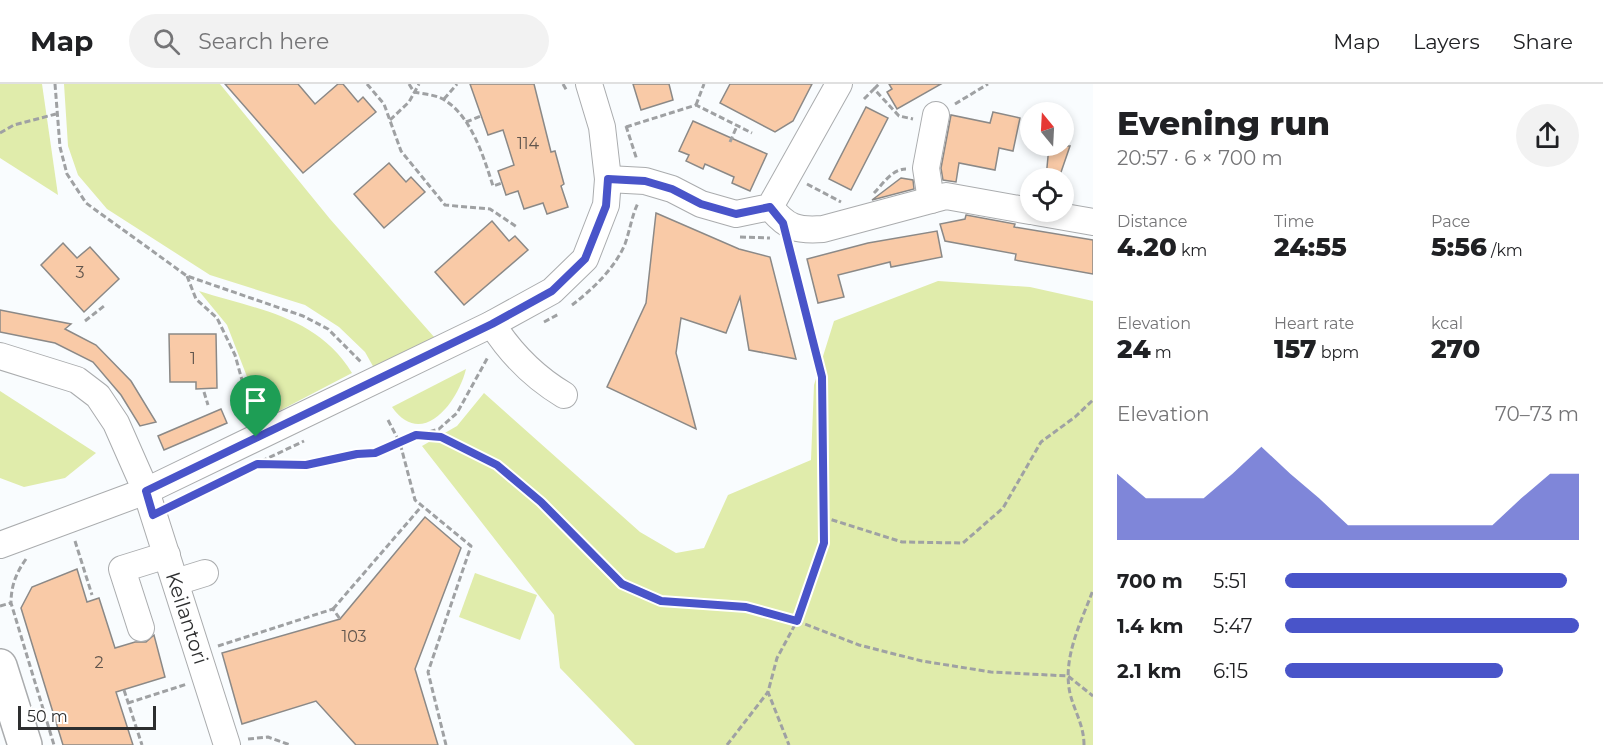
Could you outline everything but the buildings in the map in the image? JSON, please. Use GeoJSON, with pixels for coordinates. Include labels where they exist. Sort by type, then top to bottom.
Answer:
{"type":"FeatureCollection","features":[{"type":"Feature","properties":{"kind":"main road"},"geometry":{"type":"LineString","coordinates":[[0,666],[25,745]]}},
{"type":"Feature","properties":{"kind":"street"},"geometry":{"type":"LineString","coordinates":[[0,545],[150,503],[256,437],[498,333],[552,291],[585,259],[606,206],[608,179],[602,127],[589,84]]}},
{"type":"Feature","properties":{"kind":"street"},"geometry":{"type":"LineString","coordinates":[[780,224],[839,84]]}},
{"type":"Feature","properties":{"kind":"street"},"geometry":{"type":"LineString","coordinates":[[931,200],[926,168],[936,115]]}},
{"type":"Feature","properties":{"kind":"street"},"geometry":{"type":"LineString","coordinates":[[608,179],[641,196],[672,189],[701,204],[805,230],[823,229],[946,196],[1020,209]]}},
{"type":"Feature","properties":{"kind":"street"},"geometry":{"type":"LineString","coordinates":[[1074,219],[1093,222]]}},
{"type":"Feature","properties":{"kind":"street"},"geometry":{"type":"LineString","coordinates":[[498,333],[539,380],[564,394]]}},
{"type":"Feature","properties":{"kind":"street","name":"Keilantori"},"geometry":{"type":"LineString","coordinates":[[0,356],[77,380],[98,396],[116,423],[150,503],[226,745]]}},
{"type":"Feature","properties":{"kind":"street"},"geometry":{"type":"LineString","coordinates":[[141,628],[122,569],[167,555]]}},
{"type":"Feature","properties":{"kind":"street"},"geometry":{"type":"LineString","coordinates":[[176,582],[205,573]]}},
{"type":"Feature","properties":{"kind":"path"},"geometry":{"type":"LineString","coordinates":[[55,84],[56,114],[67,174],[86,203],[187,276],[303,316],[328,329],[363,364]]}},
{"type":"Feature","properties":{"kind":"path"},"geometry":{"type":"LineString","coordinates":[[367,84],[384,104],[401,151],[445,205],[490,209],[517,227]]}},
{"type":"Feature","properties":{"kind":"path"},"geometry":{"type":"LineString","coordinates":[[409,84],[414,93],[444,99],[466,122],[482,153],[493,186],[502,183]]}},
{"type":"Feature","properties":{"kind":"path"},"geometry":{"type":"LineString","coordinates":[[390,120],[402,111],[419,84]]}},
{"type":"Feature","properties":{"kind":"path"},"geometry":{"type":"LineString","coordinates":[[444,99],[457,84]]}},
{"type":"Feature","properties":{"kind":"path"},"geometry":{"type":"LineString","coordinates":[[696,105],[704,84]]}},
{"type":"Feature","properties":{"kind":"path"},"geometry":{"type":"LineString","coordinates":[[864,99],[879,84]]}},
{"type":"Feature","properties":{"kind":"path"},"geometry":{"type":"LineString","coordinates":[[874,90],[899,116],[914,119],[936,115],[988,84]]}},
{"type":"Feature","properties":{"kind":"path"},"geometry":{"type":"LineString","coordinates":[[626,127],[696,105],[752,133]]}},
{"type":"Feature","properties":{"kind":"path"},"geometry":{"type":"LineString","coordinates":[[0,133],[14,124],[56,114]]}},
{"type":"Feature","properties":{"kind":"path"},"geometry":{"type":"LineString","coordinates":[[466,122],[481,116]]}},
{"type":"Feature","properties":{"kind":"path"},"geometry":{"type":"LineString","coordinates":[[571,305],[588,293],[609,269],[624,246],[641,196],[638,164],[623,116]]}},
{"type":"Feature","properties":{"kind":"path"},"geometry":{"type":"LineString","coordinates":[[730,142],[737,126]]}},
{"type":"Feature","properties":{"kind":"path"},"geometry":{"type":"LineString","coordinates":[[870,196],[900,169],[926,168]]}},
{"type":"Feature","properties":{"kind":"path"},"geometry":{"type":"LineString","coordinates":[[806,183],[842,203]]}},
{"type":"Feature","properties":{"kind":"path"},"geometry":{"type":"LineString","coordinates":[[727,745],[768,692],[777,658],[797,621],[824,543],[822,377],[780,224],[736,237]]}},
{"type":"Feature","properties":{"kind":"path"},"geometry":{"type":"LineString","coordinates":[[187,276],[196,299],[217,318],[235,355],[256,437]]}},
{"type":"Feature","properties":{"kind":"path"},"geometry":{"type":"LineString","coordinates":[[85,321],[104,306]]}},
{"type":"Feature","properties":{"kind":"path"},"geometry":{"type":"LineString","coordinates":[[544,322],[562,311]]}},
{"type":"Feature","properties":{"kind":"path"},"geometry":{"type":"LineString","coordinates":[[257,464],[306,465],[357,454],[375,453],[416,435],[439,429],[457,413],[493,347],[498,333]]}},
{"type":"Feature","properties":{"kind":"path"},"geometry":{"type":"LineString","coordinates":[[204,392],[208,405]]}},
{"type":"Feature","properties":{"kind":"path"},"geometry":{"type":"LineString","coordinates":[[823,518],[902,542],[963,543],[1003,508],[1041,442],[1075,417],[1093,400]]}},
{"type":"Feature","properties":{"kind":"path"},"geometry":{"type":"LineString","coordinates":[[388,420],[400,443],[415,501],[471,546],[428,672],[446,745]]}},
{"type":"Feature","properties":{"kind":"path"},"geometry":{"type":"LineString","coordinates":[[416,435],[441,437],[497,465],[541,502],[622,584],[661,601],[746,607],[797,621],[860,645],[922,661],[991,672],[1068,676],[1093,696]]}},
{"type":"Feature","properties":{"kind":"path"},"geometry":{"type":"LineString","coordinates":[[150,503],[257,464],[312,436]]}},
{"type":"Feature","properties":{"kind":"path"},"geometry":{"type":"LineString","coordinates":[[210,649],[333,609],[421,507]]}},
{"type":"Feature","properties":{"kind":"path"},"geometry":{"type":"LineString","coordinates":[[65,543],[83,536]]}},
{"type":"Feature","properties":{"kind":"path"},"geometry":{"type":"LineString","coordinates":[[74,539],[92,596]]}},
{"type":"Feature","properties":{"kind":"path"},"geometry":{"type":"LineString","coordinates":[[28,558],[17,571],[11,589],[11,603],[54,745]]}},
{"type":"Feature","properties":{"kind":"path"},"geometry":{"type":"LineString","coordinates":[[1084,745],[1084,729],[1069,690],[1068,676],[1076,634],[1093,590]]}},
{"type":"Feature","properties":{"kind":"path"},"geometry":{"type":"LineString","coordinates":[[0,606],[11,603]]}},
{"type":"Feature","properties":{"kind":"path"},"geometry":{"type":"LineString","coordinates":[[333,609],[340,619]]}},
{"type":"Feature","properties":{"kind":"path"},"geometry":{"type":"LineString","coordinates":[[128,703],[192,682]]}},
{"type":"Feature","properties":{"kind":"path"},"geometry":{"type":"LineString","coordinates":[[124,690],[142,745]]}},
{"type":"Feature","properties":{"kind":"path"},"geometry":{"type":"LineString","coordinates":[[768,692],[789,745]]}},
{"type":"Feature","properties":{"kind":"green space"},"geometry":{"type":"Polygon","coordinates":[[[0,84],[42,84],[58,195],[0,158],[0,84]]]}},
{"type":"Feature","properties":{"kind":"green space"},"geometry":{"type":"Polygon","coordinates":[[[64,84],[220,84],[330,219],[435,338],[374,368],[365,352],[339,327],[305,305],[210,275],[107,209],[78,175],[68,146],[64,84]]]}},
{"type":"Feature","properties":{"kind":"green space"},"geometry":{"type":"Polygon","coordinates":[[[938,281],[1030,287],[1093,301],[1093,745],[635,745],[560,668],[554,615],[422,446],[457,426],[484,393],[640,532],[676,553],[704,548],[728,495],[811,460],[814,385],[834,321],[938,281]]]}},
{"type":"Feature","properties":{"kind":"green space"},"geometry":{"type":"Polygon","coordinates":[[[199,291],[264,310],[304,327],[338,354],[352,373],[258,422],[251,387],[227,325],[199,291]]]}},
{"type":"Feature","properties":{"kind":"green space"},"geometry":{"type":"Polygon","coordinates":[[[466,369],[462,382],[447,407],[426,423],[415,424],[403,419],[392,407],[466,369]]]}},
{"type":"Feature","properties":{"kind":"green space"},"geometry":{"type":"Polygon","coordinates":[[[0,391],[96,453],[65,478],[24,487],[0,478],[0,391]]]}},
{"type":"Feature","properties":{"kind":"green space"},"geometry":{"type":"Polygon","coordinates":[[[475,573],[537,595],[520,640],[459,617],[475,573]]]}},
{"type":"Feature","properties":{"kind":"route"},"geometry":{"type":"LineString","coordinates":[[608,179],[645,181],[672,189],[701,204],[736,214],[770,207],[783,223],[822,377],[824,543],[797,621],[746,607],[704,606],[661,601],[622,584],[541,502],[497,465],[441,437],[416,435],[375,453],[357,454],[306,465],[257,464],[153,515],[146,491],[256,437],[492,324],[552,291],[585,259],[606,206],[608,179]]}}]}
